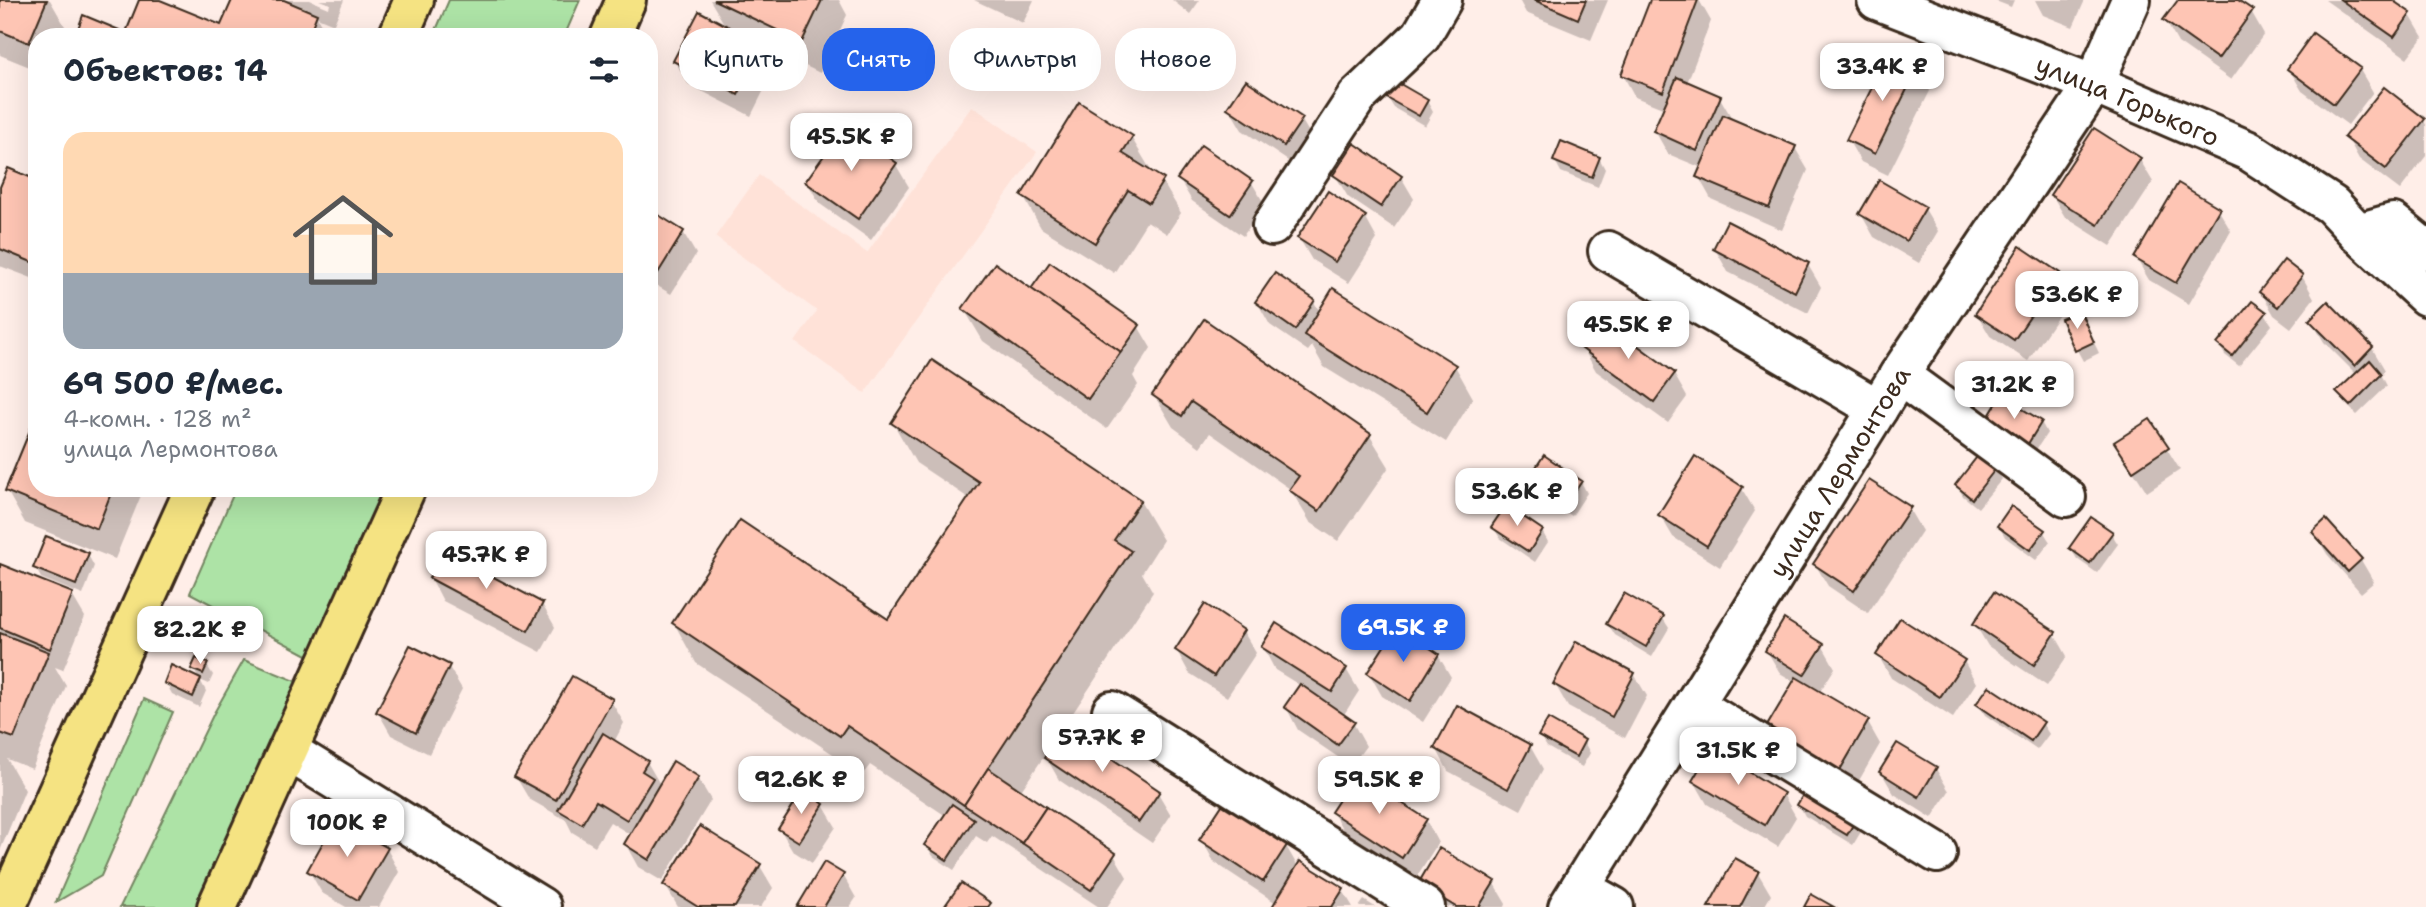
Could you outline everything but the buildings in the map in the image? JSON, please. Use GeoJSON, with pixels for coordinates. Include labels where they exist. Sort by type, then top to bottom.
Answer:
{"type":"FeatureCollection","features":[{"type":"Feature","properties":{"kind":"main road"},"geometry":{"type":"LineString","coordinates":[[402,28],[414,0]]}},
{"type":"Feature","properties":{"kind":"main road"},"geometry":{"type":"LineString","coordinates":[[614,28],[626,0]]}},
{"type":"Feature","properties":{"kind":"main road"},"geometry":{"type":"LineString","coordinates":[[6,907],[191,497]]}},
{"type":"Feature","properties":{"kind":"main road"},"geometry":{"type":"LineString","coordinates":[[217,907],[402,497]]}},
{"type":"Feature","properties":{"kind":"street"},"geometry":{"type":"LineString","coordinates":[[1272,226],[1357,97],[1421,36],[1442,0]]}},
{"type":"Feature","properties":{"kind":"street","name":"улица Горького"},"geometry":{"type":"LineString","coordinates":[[1877,0],[2094,84],[2249,151],[2332,205],[2426,296]]}},
{"type":"Feature","properties":{"kind":"street","name":"улица Лермонтова"},"geometry":{"type":"LineString","coordinates":[[1574,897],[1899,375],[2094,84],[2131,0]]}},
{"type":"Feature","properties":{"kind":"street"},"geometry":{"type":"LineString","coordinates":[[2358,233],[2393,223],[2426,250]]}},
{"type":"Feature","properties":{"kind":"street"},"geometry":{"type":"LineString","coordinates":[[1608,251],[1878,409]]}},
{"type":"Feature","properties":{"kind":"street"},"geometry":{"type":"LineString","coordinates":[[1899,375],[2066,497]]}},
{"type":"Feature","properties":{"kind":"street"},"geometry":{"type":"LineString","coordinates":[[1694,705],[1937,853]]}},
{"type":"Feature","properties":{"kind":"street"},"geometry":{"type":"LineString","coordinates":[[1112,711],[1425,907]]}},
{"type":"Feature","properties":{"kind":"street"},"geometry":{"type":"LineString","coordinates":[[288,751],[541,907]]}},
{"type":"Feature","properties":{"kind":"street"},"geometry":{"type":"LineString","coordinates":[[1574,897],[1614,907]]}},
{"type":"Feature","properties":{"kind":"shaded area"},"geometry":{"type":"Polygon","coordinates":[[[972,106],[1037,152],[865,393],[795,342],[817,311],[715,237],[759,175],[867,253],[972,106]]]}},
{"type":"Feature","properties":{"kind":"green space"},"geometry":{"type":"Polygon","coordinates":[[[449,0],[580,0],[568,28],[437,28],[449,0]]]}},
{"type":"Feature","properties":{"kind":"green space"},"geometry":{"type":"Polygon","coordinates":[[[232,497],[384,497],[311,657],[190,593],[232,497]]]}},
{"type":"Feature","properties":{"kind":"green space"},"geometry":{"type":"Polygon","coordinates":[[[244,660],[298,682],[198,907],[120,907],[214,713],[244,660]]]}},
{"type":"Feature","properties":{"kind":"green space"},"geometry":{"type":"Polygon","coordinates":[[[144,699],[173,712],[101,876],[56,902],[144,699]]]}}]}
